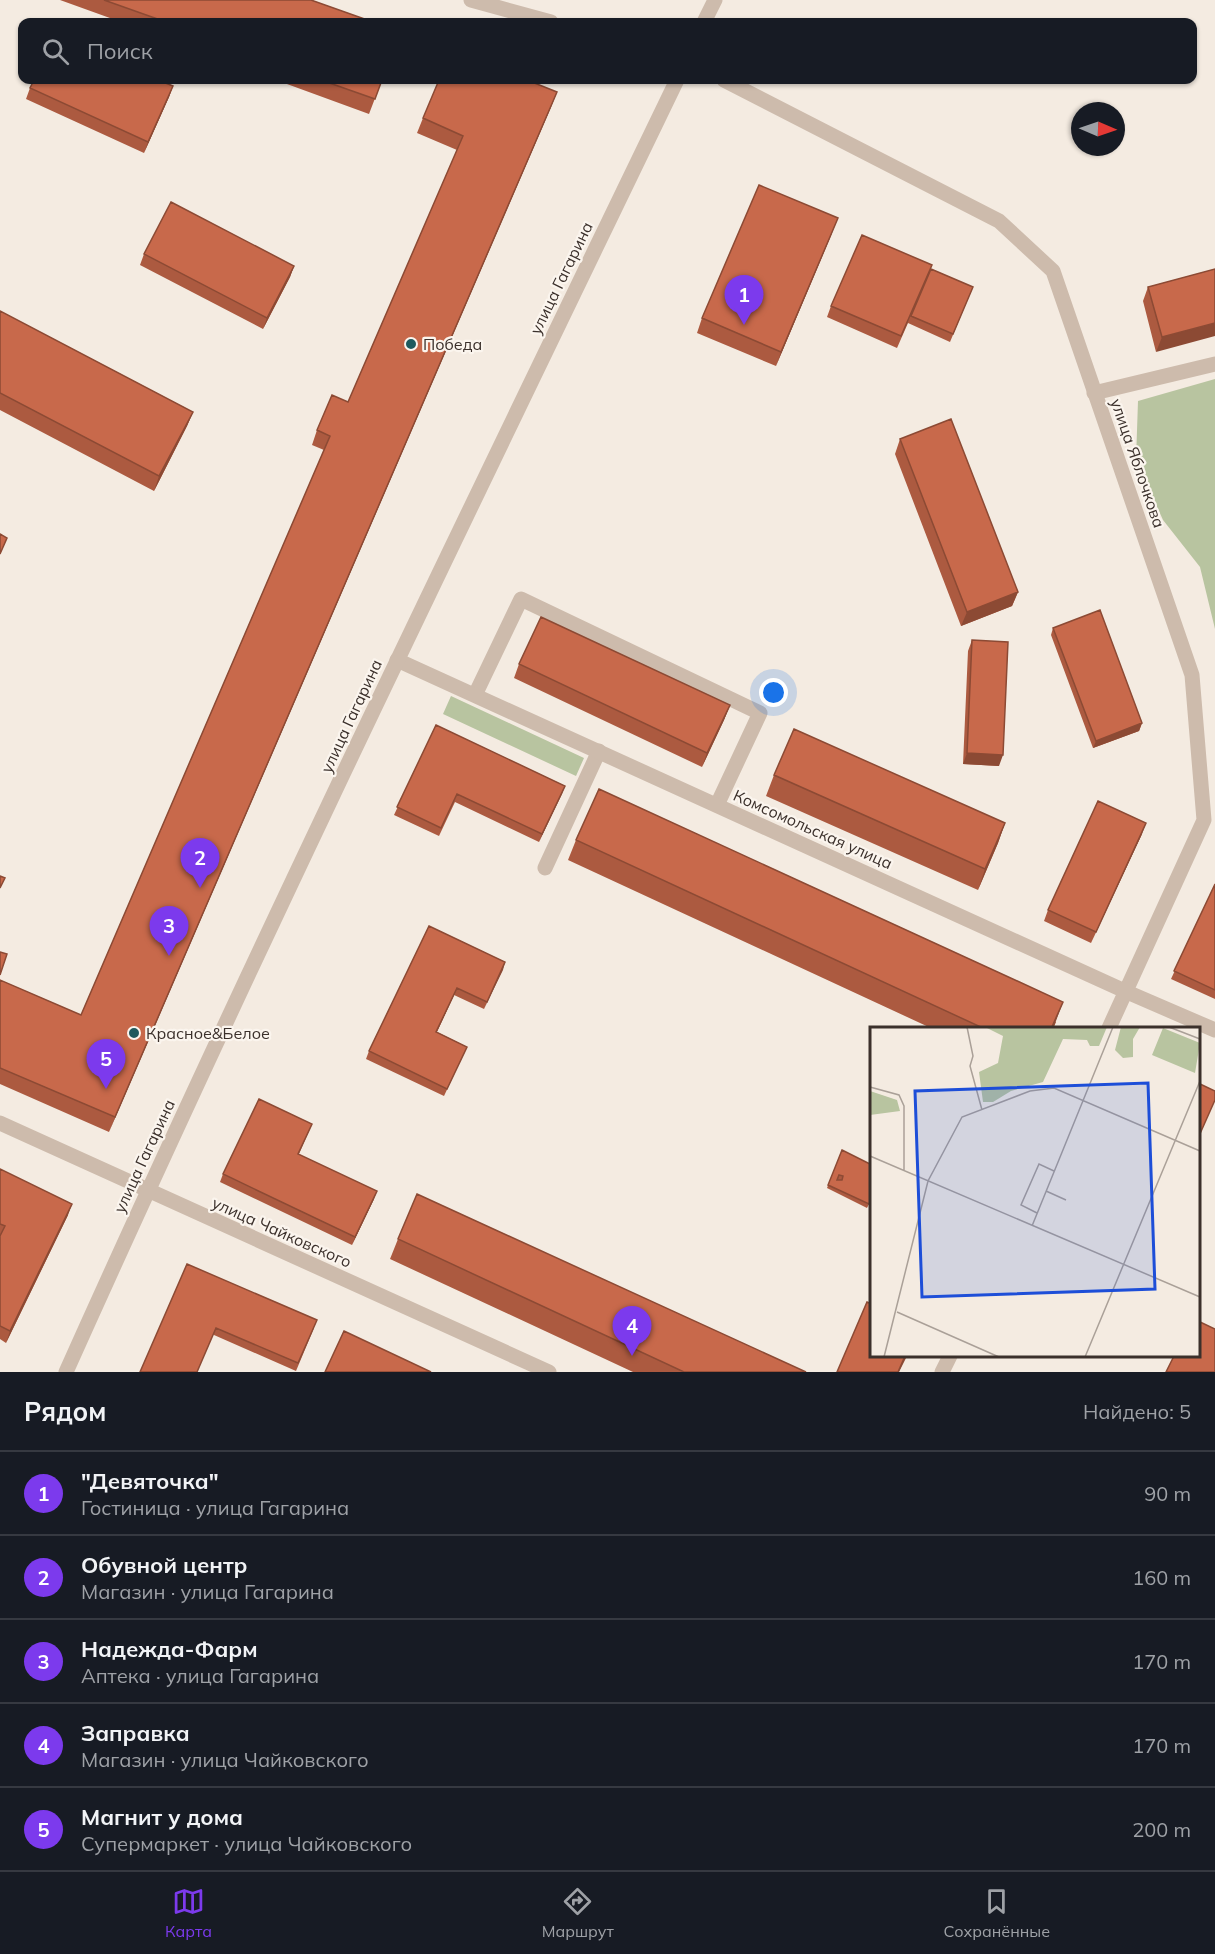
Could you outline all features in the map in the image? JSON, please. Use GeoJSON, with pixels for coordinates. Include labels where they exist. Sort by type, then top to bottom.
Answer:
{"type":"FeatureCollection","features":[{"type":"Feature","properties":{"kind":"street"},"geometry":{"type":"LineString","coordinates":[[471,0],[536,18]]}},
{"type":"Feature","properties":{"kind":"street"},"geometry":{"type":"LineString","coordinates":[[706,18],[715,0]]}},
{"type":"Feature","properties":{"kind":"street","name":"улица Гагарина"},"geometry":{"type":"LineString","coordinates":[[66,1372],[147,1191],[397,660],[675,84]]}},
{"type":"Feature","properties":{"kind":"street","name":"улица Яблочкова"},"geometry":{"type":"LineString","coordinates":[[732,84],[999,221],[1053,272],[1192,675],[1204,820],[1110,1027]]}},
{"type":"Feature","properties":{"kind":"street"},"geometry":{"type":"LineString","coordinates":[[1094,393],[1215,364]]}},
{"type":"Feature","properties":{"kind":"street"},"geometry":{"type":"LineString","coordinates":[[475,695],[521,598],[760,713],[717,805]]}},
{"type":"Feature","properties":{"kind":"street","name":"Комсомольская улица"},"geometry":{"type":"LineString","coordinates":[[397,660],[1215,1030]]}},
{"type":"Feature","properties":{"kind":"street"},"geometry":{"type":"LineString","coordinates":[[545,868],[598,751]]}},
{"type":"Feature","properties":{"kind":"street","name":"улица Чайковского"},"geometry":{"type":"LineString","coordinates":[[0,1123],[549,1372]]}},
{"type":"Feature","properties":{"kind":"street"},"geometry":{"type":"LineString","coordinates":[[942,1372],[950,1357]]}},
{"type":"Feature","properties":{"kind":"green space"},"geometry":{"type":"Polygon","coordinates":[[[1215,379],[1215,629],[1200,567],[1163,520],[1136,460],[1138,401],[1215,379]]]}},
{"type":"Feature","properties":{"kind":"green space"},"geometry":{"type":"Polygon","coordinates":[[[451,696],[584,758],[576,776],[443,714],[451,696]]]}},
{"type":"Feature","properties":{"kind":"building"},"geometry":{"type":"Polygon","coordinates":[[[104,0],[311,0],[362,18],[155,18],[104,0]]]}},
{"type":"Feature","properties":{"kind":"building"},"geometry":{"type":"Polygon","coordinates":[[[32,84],[168,84],[173,86],[148,142],[30,88],[32,84]]]}},
{"type":"Feature","properties":{"kind":"building"},"geometry":{"type":"Polygon","coordinates":[[[332,84],[381,84],[375,99],[332,84]]]}},
{"type":"Feature","properties":{"kind":"building"},"geometry":{"type":"Polygon","coordinates":[[[437,84],[537,84],[557,92],[115,1117],[0,1068],[0,980],[81,1015],[330,436],[317,430],[332,395],[348,402],[463,136],[423,118],[437,84]]]}},
{"type":"Feature","properties":{"kind":"building"},"geometry":{"type":"Polygon","coordinates":[[[759,185],[838,218],[781,352],[702,318],[759,185]]]}},
{"type":"Feature","properties":{"kind":"building"},"geometry":{"type":"Polygon","coordinates":[[[171,202],[294,266],[267,318],[144,254],[171,202]]]}},
{"type":"Feature","properties":{"kind":"building"},"geometry":{"type":"Polygon","coordinates":[[[862,235],[932,265],[901,336],[831,306],[862,235]]]}},
{"type":"Feature","properties":{"kind":"building"},"geometry":{"type":"Polygon","coordinates":[[[931,269],[973,287],[953,334],[911,316],[931,269]]]}},
{"type":"Feature","properties":{"kind":"building"},"geometry":{"type":"Polygon","coordinates":[[[1215,269],[1215,323],[1162,337],[1148,287],[1215,269]]]}},
{"type":"Feature","properties":{"kind":"building"},"geometry":{"type":"Polygon","coordinates":[[[0,311],[193,412],[159,476],[0,393],[0,311]]]}},
{"type":"Feature","properties":{"kind":"building"},"geometry":{"type":"Polygon","coordinates":[[[951,419],[1018,592],[967,612],[900,439],[951,419]]]}},
{"type":"Feature","properties":{"kind":"building"},"geometry":{"type":"Polygon","coordinates":[[[0,534],[7,538],[0,554],[0,534]]]}},
{"type":"Feature","properties":{"kind":"building"},"geometry":{"type":"Polygon","coordinates":[[[1100,610],[1142,723],[1096,741],[1053,628],[1100,610]]]}},
{"type":"Feature","properties":{"kind":"building"},"geometry":{"type":"Polygon","coordinates":[[[541,617],[730,705],[707,753],[519,664],[541,617]]]}},
{"type":"Feature","properties":{"kind":"building"},"geometry":{"type":"Polygon","coordinates":[[[972,640],[1008,642],[1003,755],[967,753],[972,640]]]}},
{"type":"Feature","properties":{"kind":"building"},"geometry":{"type":"Polygon","coordinates":[[[436,725],[565,786],[542,834],[457,794],[441,828],[397,807],[436,725]]]}},
{"type":"Feature","properties":{"kind":"building"},"geometry":{"type":"Polygon","coordinates":[[[794,729],[1005,823],[985,869],[774,775],[794,729]]]}},
{"type":"Feature","properties":{"kind":"building"},"geometry":{"type":"Polygon","coordinates":[[[599,789],[1063,1002],[1052,1027],[981,1027],[576,840],[599,789]]]}},
{"type":"Feature","properties":{"kind":"building"},"geometry":{"type":"Polygon","coordinates":[[[1098,801],[1146,823],[1096,932],[1048,910],[1098,801]]]}},
{"type":"Feature","properties":{"kind":"building"},"geometry":{"type":"Polygon","coordinates":[[[0,876],[5,878],[0,888],[0,876]]]}},
{"type":"Feature","properties":{"kind":"building"},"geometry":{"type":"Polygon","coordinates":[[[1215,884],[1215,990],[1174,971],[1215,884]]]}},
{"type":"Feature","properties":{"kind":"building"},"geometry":{"type":"Polygon","coordinates":[[[429,926],[505,962],[487,1002],[457,988],[436,1032],[467,1047],[447,1089],[369,1051],[429,926]]]}},
{"type":"Feature","properties":{"kind":"building"},"geometry":{"type":"Polygon","coordinates":[[[0,952],[7,954],[0,975],[0,952]]]}},
{"type":"Feature","properties":{"kind":"building"},"geometry":{"type":"Polygon","coordinates":[[[1200,1084],[1215,1091],[1215,1100],[1200,1134],[1200,1084]]]}},
{"type":"Feature","properties":{"kind":"building"},"geometry":{"type":"Polygon","coordinates":[[[259,1099],[312,1124],[298,1154],[377,1191],[355,1237],[223,1174],[259,1099]]]}},
{"type":"Feature","properties":{"kind":"building"},"geometry":{"type":"Polygon","coordinates":[[[842,1150],[870,1164],[869,1204],[828,1185],[842,1150]]]}},
{"type":"Feature","properties":{"kind":"building"},"geometry":{"type":"Polygon","coordinates":[[[0,1169],[72,1204],[10,1331],[0,1326],[0,1236],[5,1226],[0,1224],[0,1169]]]}},
{"type":"Feature","properties":{"kind":"building"},"geometry":{"type":"Polygon","coordinates":[[[417,1194],[806,1372],[684,1372],[398,1239],[417,1194]]]}},
{"type":"Feature","properties":{"kind":"building"},"geometry":{"type":"Polygon","coordinates":[[[187,1264],[317,1320],[298,1363],[216,1328],[197,1372],[140,1372],[187,1264]]]}},
{"type":"Feature","properties":{"kind":"building"},"geometry":{"type":"Polygon","coordinates":[[[867,1302],[870,1303],[870,1357],[905,1357],[898,1372],[837,1372],[867,1302]]]}},
{"type":"Feature","properties":{"kind":"building"},"geometry":{"type":"Polygon","coordinates":[[[1200,1322],[1215,1329],[1215,1372],[1166,1372],[1174,1357],[1200,1357],[1200,1322]]]}},
{"type":"Feature","properties":{"kind":"building"},"geometry":{"type":"Polygon","coordinates":[[[344,1331],[431,1372],[325,1372],[344,1331]]]}},
{"type":"Feature","properties":{"kind":"place","name":"\"Девяточка\""},"geometry":{"type":"Point","coordinates":[744,325]}},
{"type":"Feature","properties":{"kind":"place","name":"Победа"},"geometry":{"type":"Point","coordinates":[411,344]}},
{"type":"Feature","properties":{"kind":"place","name":"Обувной центр"},"geometry":{"type":"Point","coordinates":[200,888]}},
{"type":"Feature","properties":{"kind":"place","name":"Надежда-Фарм"},"geometry":{"type":"Point","coordinates":[169,956]}},
{"type":"Feature","properties":{"kind":"place","name":"Красное&Белое"},"geometry":{"type":"Point","coordinates":[134,1033]}},
{"type":"Feature","properties":{"kind":"place","name":"Магнит у дома"},"geometry":{"type":"Point","coordinates":[106,1089]}},
{"type":"Feature","properties":{"kind":"place","name":"Заправка"},"geometry":{"type":"Point","coordinates":[632,1356]}}]}
